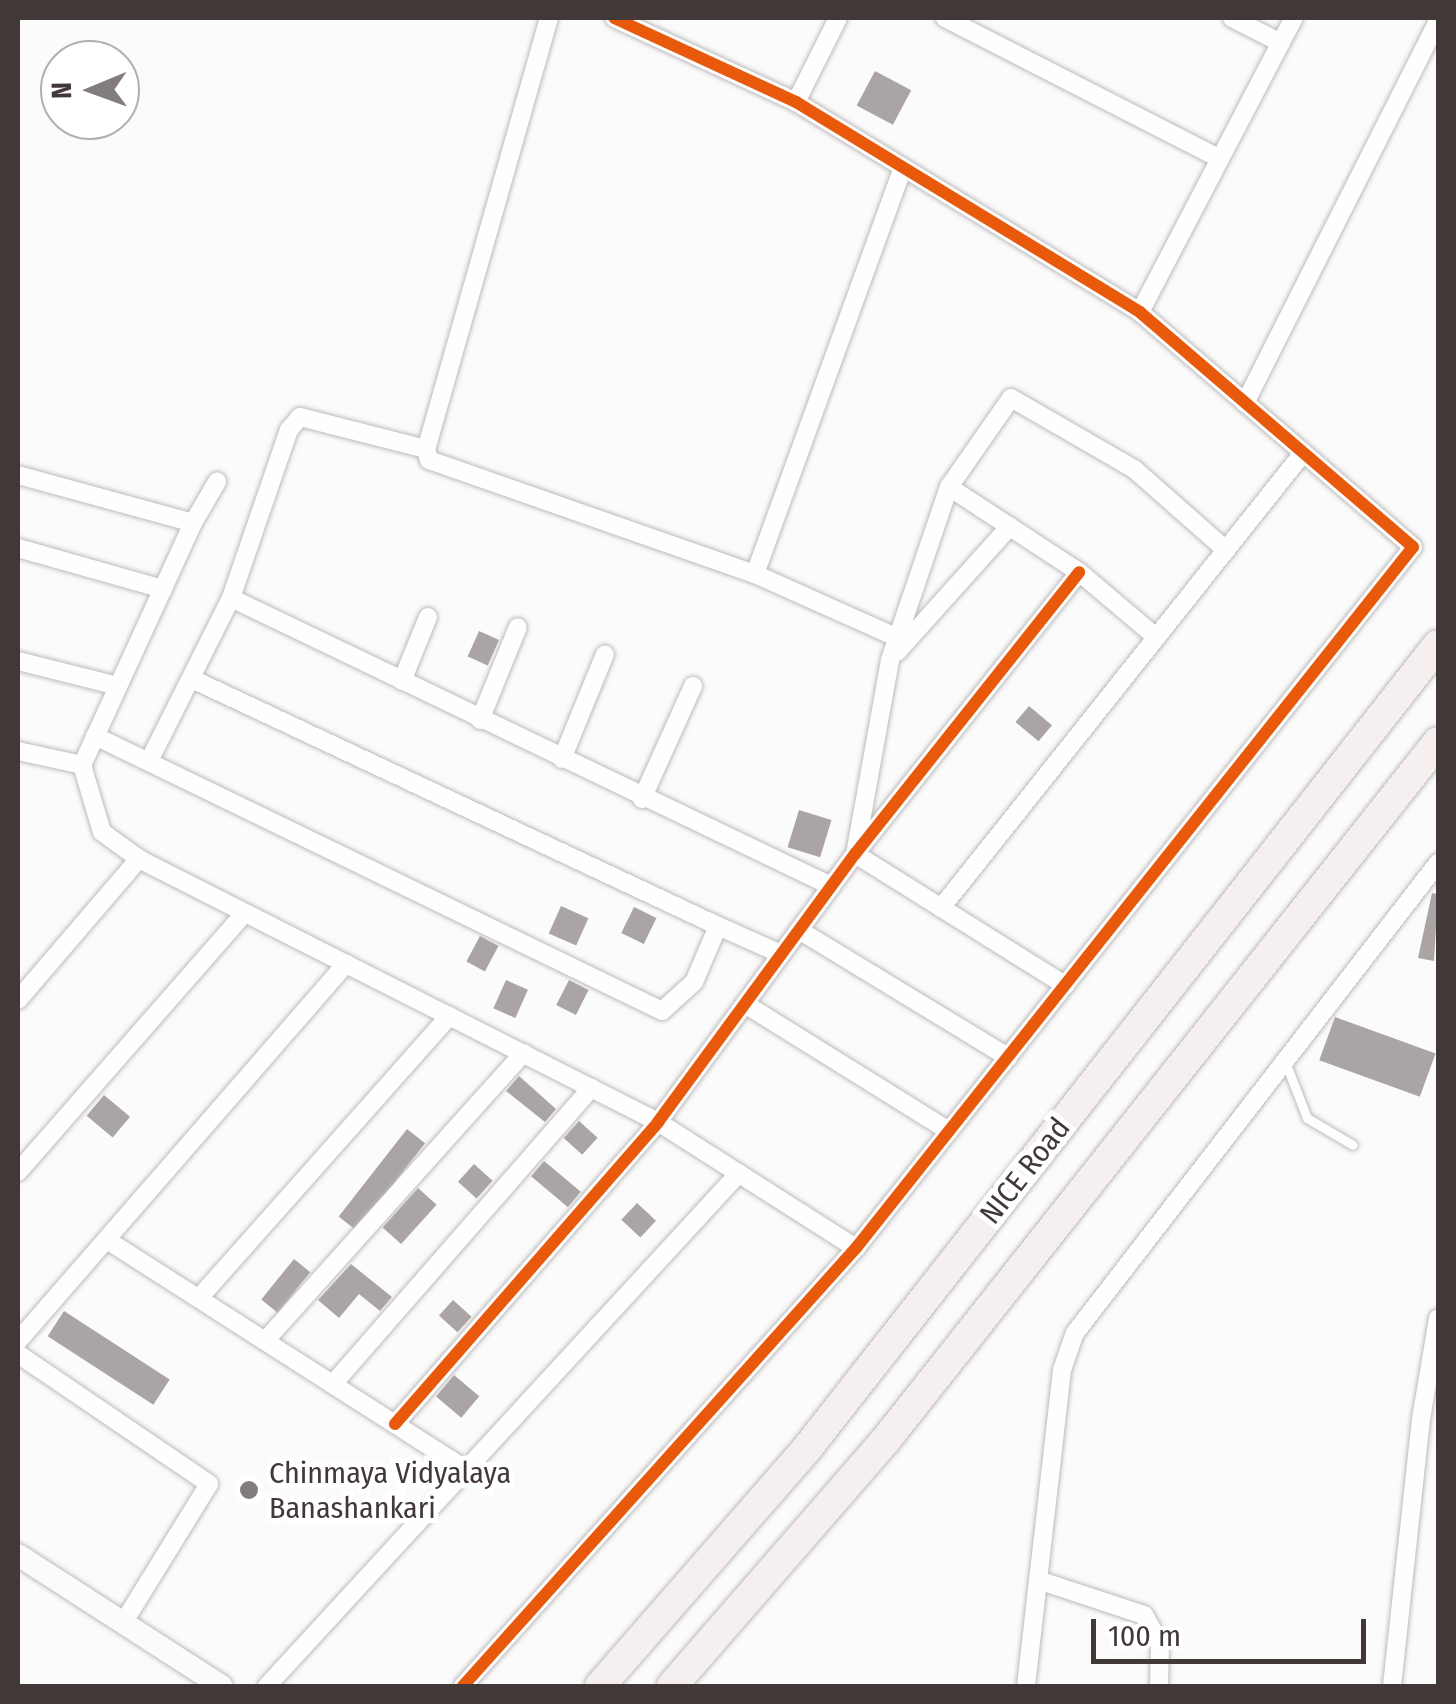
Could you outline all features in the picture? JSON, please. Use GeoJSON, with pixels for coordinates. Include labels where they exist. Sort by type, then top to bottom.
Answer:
{"type":"FeatureCollection","features":[{"type":"Feature","properties":{"kind":"highway","name":"NICE Road"},"geometry":{"type":"LineString","coordinates":[[600,1686],[809,1446],[1438,645]]}},
{"type":"Feature","properties":{"kind":"highway","name":"NICE Road"},"geometry":{"type":"LineString","coordinates":[[672,1686],[897,1426],[1438,742]]}},
{"type":"Feature","properties":{"kind":"street"},"geometry":{"type":"LineString","coordinates":[[549,18],[426,449],[433,464],[755,574],[898,638]]}},
{"type":"Feature","properties":{"kind":"street"},"geometry":{"type":"LineString","coordinates":[[463,1686],[856,1248],[1413,547],[1140,312],[902,171],[796,102],[614,18]]}},
{"type":"Feature","properties":{"kind":"street"},"geometry":{"type":"LineString","coordinates":[[796,102],[838,18]]}},
{"type":"Feature","properties":{"kind":"street"},"geometry":{"type":"LineString","coordinates":[[945,18],[1220,159]]}},
{"type":"Feature","properties":{"kind":"street"},"geometry":{"type":"LineString","coordinates":[[1232,18],[1281,43]]}},
{"type":"Feature","properties":{"kind":"street"},"geometry":{"type":"LineString","coordinates":[[1140,312],[1294,18]]}},
{"type":"Feature","properties":{"kind":"street"},"geometry":{"type":"LineString","coordinates":[[1245,402],[1438,21]]}},
{"type":"Feature","properties":{"kind":"street"},"geometry":{"type":"LineString","coordinates":[[755,574],[902,171]]}},
{"type":"Feature","properties":{"kind":"street"},"geometry":{"type":"LineString","coordinates":[[855,854],[890,660],[949,487],[1011,398],[1134,469],[1226,550]]}},
{"type":"Feature","properties":{"kind":"street"},"geometry":{"type":"LineString","coordinates":[[149,761],[231,598],[288,430],[300,417],[426,449]]}},
{"type":"Feature","properties":{"kind":"street"},"geometry":{"type":"LineString","coordinates":[[941,908],[1304,453]]}},
{"type":"Feature","properties":{"kind":"street"},"geometry":{"type":"LineString","coordinates":[[18,475],[193,522]]}},
{"type":"Feature","properties":{"kind":"street"},"geometry":{"type":"LineString","coordinates":[[217,482],[193,522],[82,765],[102,832],[139,859],[658,1122],[856,1248]]}},
{"type":"Feature","properties":{"kind":"street"},"geometry":{"type":"LineString","coordinates":[[949,487],[1079,572],[1156,637]]}},
{"type":"Feature","properties":{"kind":"street"},"geometry":{"type":"LineString","coordinates":[[890,660],[1010,526]]}},
{"type":"Feature","properties":{"kind":"street"},"geometry":{"type":"LineString","coordinates":[[18,548],[163,589]]}},
{"type":"Feature","properties":{"kind":"street"},"geometry":{"type":"LineString","coordinates":[[394,1424],[658,1122],[855,854],[1079,572]]}},
{"type":"Feature","properties":{"kind":"street"},"geometry":{"type":"LineString","coordinates":[[231,598],[642,799],[831,886]]}},
{"type":"Feature","properties":{"kind":"street"},"geometry":{"type":"LineString","coordinates":[[402,681],[428,617]]}},
{"type":"Feature","properties":{"kind":"street"},"geometry":{"type":"LineString","coordinates":[[480,720],[518,627]]}},
{"type":"Feature","properties":{"kind":"street"},"geometry":{"type":"LineString","coordinates":[[562,759],[605,654]]}},
{"type":"Feature","properties":{"kind":"street"},"geometry":{"type":"LineString","coordinates":[[18,661],[118,686]]}},
{"type":"Feature","properties":{"kind":"street"},"geometry":{"type":"LineString","coordinates":[[192,679],[781,954]]}},
{"type":"Feature","properties":{"kind":"street"},"geometry":{"type":"LineString","coordinates":[[642,799],[693,686]]}},
{"type":"Feature","properties":{"kind":"street"},"geometry":{"type":"LineString","coordinates":[[96,736],[662,1011],[694,982],[718,926]]}},
{"type":"Feature","properties":{"kind":"street"},"geometry":{"type":"LineString","coordinates":[[18,751],[82,765]]}},
{"type":"Feature","properties":{"kind":"street"},"geometry":{"type":"LineString","coordinates":[[855,854],[1065,985]]}},
{"type":"Feature","properties":{"kind":"street"},"geometry":{"type":"LineString","coordinates":[[18,1000],[139,859]]}},
{"type":"Feature","properties":{"kind":"street"},"geometry":{"type":"LineString","coordinates":[[1026,1686],[1062,1370],[1074,1333],[1282,1058],[1438,863]]}},
{"type":"Feature","properties":{"kind":"street"},"geometry":{"type":"LineString","coordinates":[[18,1172],[246,913]]}},
{"type":"Feature","properties":{"kind":"street"},"geometry":{"type":"LineString","coordinates":[[799,930],[1008,1058]]}},
{"type":"Feature","properties":{"kind":"street"},"geometry":{"type":"LineString","coordinates":[[18,1341],[346,964]]}},
{"type":"Feature","properties":{"kind":"street"},"geometry":{"type":"LineString","coordinates":[[745,1004],[949,1132]]}},
{"type":"Feature","properties":{"kind":"street"},"geometry":{"type":"LineString","coordinates":[[198,1298],[449,1016]]}},
{"type":"Feature","properties":{"kind":"street"},"geometry":{"type":"LineString","coordinates":[[265,1341],[522,1053]]}},
{"type":"Feature","properties":{"kind":"street"},"geometry":{"type":"LineString","coordinates":[[333,1384],[591,1088]]}},
{"type":"Feature","properties":{"kind":"street"},"geometry":{"type":"LineString","coordinates":[[267,1686],[739,1173]]}},
{"type":"Feature","properties":{"kind":"street"},"geometry":{"type":"LineString","coordinates":[[107,1240],[466,1470]]}},
{"type":"Feature","properties":{"kind":"street"},"geometry":{"type":"LineString","coordinates":[[1392,1686],[1420,1420],[1438,1318]]}},
{"type":"Feature","properties":{"kind":"street"},"geometry":{"type":"LineString","coordinates":[[18,1354],[209,1484],[123,1623]]}},
{"type":"Feature","properties":{"kind":"street"},"geometry":{"type":"LineString","coordinates":[[18,1555],[221,1686]]}},
{"type":"Feature","properties":{"kind":"street"},"geometry":{"type":"LineString","coordinates":[[1038,1580],[1144,1614],[1160,1643],[1159,1686]]}},
{"type":"Feature","properties":{"kind":"lane"},"geometry":{"type":"LineString","coordinates":[[1282,1058],[1308,1118],[1353,1145]]}},
{"type":"Feature","properties":{"kind":"building"},"geometry":{"type":"Polygon","coordinates":[[[875,71],[911,90],[893,125],[857,105],[875,71]]]}},
{"type":"Feature","properties":{"kind":"building"},"geometry":{"type":"Polygon","coordinates":[[[479,631],[499,640],[488,666],[468,657],[479,631]]]}},
{"type":"Feature","properties":{"kind":"building"},"geometry":{"type":"Polygon","coordinates":[[[1029,706],[1052,725],[1038,741],[1016,722],[1029,706]]]}},
{"type":"Feature","properties":{"kind":"building"},"geometry":{"type":"Polygon","coordinates":[[[799,810],[832,820],[820,857],[788,847],[799,810]]]}},
{"type":"Feature","properties":{"kind":"building"},"geometry":{"type":"Polygon","coordinates":[[[1432,893],[1438,894],[1434,961],[1418,958],[1432,893]]]}},
{"type":"Feature","properties":{"kind":"building"},"geometry":{"type":"Polygon","coordinates":[[[561,906],[588,918],[576,946],[549,933],[561,906]]]}},
{"type":"Feature","properties":{"kind":"building"},"geometry":{"type":"Polygon","coordinates":[[[634,907],[656,918],[644,944],[621,933],[634,907]]]}},
{"type":"Feature","properties":{"kind":"building"},"geometry":{"type":"Polygon","coordinates":[[[480,936],[499,946],[485,971],[466,962],[480,936]]]}},
{"type":"Feature","properties":{"kind":"building"},"geometry":{"type":"Polygon","coordinates":[[[506,980],[528,990],[515,1018],[493,1008],[506,980]]]}},
{"type":"Feature","properties":{"kind":"building"},"geometry":{"type":"Polygon","coordinates":[[[569,980],[589,990],[576,1015],[556,1005],[569,980]]]}},
{"type":"Feature","properties":{"kind":"building"},"geometry":{"type":"Polygon","coordinates":[[[1335,1017],[1436,1054],[1420,1097],[1319,1060],[1335,1017]]]}},
{"type":"Feature","properties":{"kind":"building"},"geometry":{"type":"Polygon","coordinates":[[[519,1076],[556,1109],[545,1122],[506,1091],[519,1076]]]}},
{"type":"Feature","properties":{"kind":"building"},"geometry":{"type":"Polygon","coordinates":[[[104,1095],[130,1117],[113,1138],[87,1116],[104,1095]]]}},
{"type":"Feature","properties":{"kind":"building"},"geometry":{"type":"Polygon","coordinates":[[[579,1121],[598,1138],[582,1155],[564,1138],[579,1121]]]}},
{"type":"Feature","properties":{"kind":"building"},"geometry":{"type":"Polygon","coordinates":[[[407,1129],[425,1143],[357,1231],[339,1216],[407,1129]]]}},
{"type":"Feature","properties":{"kind":"building"},"geometry":{"type":"Polygon","coordinates":[[[544,1161],[581,1192],[568,1207],[531,1176],[544,1161]]]}},
{"type":"Feature","properties":{"kind":"building"},"geometry":{"type":"Polygon","coordinates":[[[474,1164],[493,1181],[477,1199],[458,1182],[474,1164]]]}},
{"type":"Feature","properties":{"kind":"building"},"geometry":{"type":"Polygon","coordinates":[[[418,1188],[437,1205],[401,1244],[383,1227],[418,1188]]]}},
{"type":"Feature","properties":{"kind":"building"},"geometry":{"type":"Polygon","coordinates":[[[637,1203],[656,1221],[640,1238],[621,1220],[637,1203]]]}},
{"type":"Feature","properties":{"kind":"building"},"geometry":{"type":"Polygon","coordinates":[[[294,1259],[310,1272],[278,1313],[261,1299],[294,1259]]]}},
{"type":"Feature","properties":{"kind":"building"},"geometry":{"type":"Polygon","coordinates":[[[351,1264],[392,1297],[380,1311],[359,1294],[339,1318],[318,1300],[351,1264]]]}},
{"type":"Feature","properties":{"kind":"building"},"geometry":{"type":"Polygon","coordinates":[[[453,1300],[472,1317],[458,1332],[439,1316],[453,1300]]]}},
{"type":"Feature","properties":{"kind":"building"},"geometry":{"type":"Polygon","coordinates":[[[64,1311],[170,1380],[153,1405],[48,1336],[64,1311]]]}},
{"type":"Feature","properties":{"kind":"building"},"geometry":{"type":"Polygon","coordinates":[[[454,1375],[479,1396],[461,1418],[436,1396],[454,1375]]]}},
{"type":"Feature","properties":{"kind":"cycle path"},"geometry":{"type":"LineString","coordinates":[[463,1686],[856,1248],[1413,547],[1140,312],[796,102],[614,18]]}},
{"type":"Feature","properties":{"kind":"cycle path"},"geometry":{"type":"LineString","coordinates":[[395,1424],[658,1122],[855,854],[1079,572]]}},
{"type":"Feature","properties":{"kind":"place","name":"Chinmaya Vidyalaya Banashankari"},"geometry":{"type":"Point","coordinates":[249,1490]}}]}
